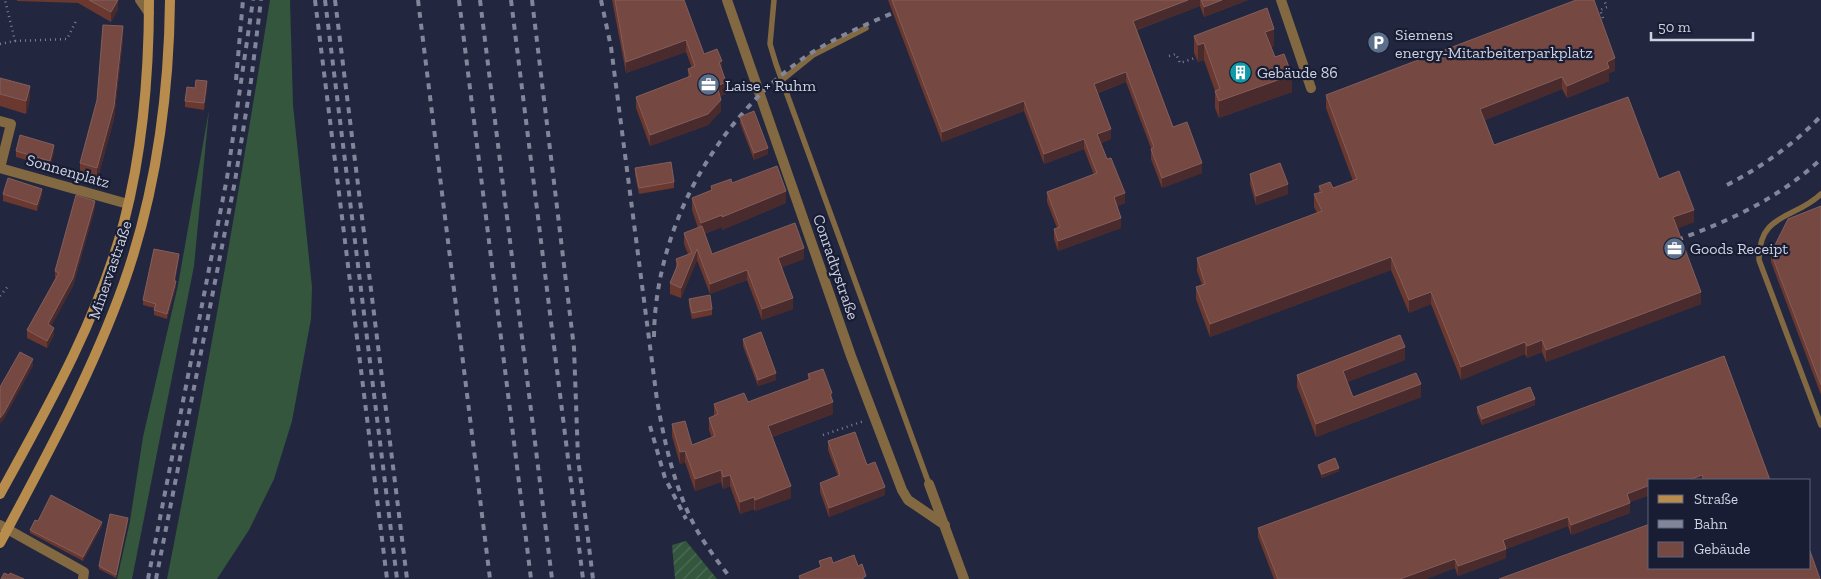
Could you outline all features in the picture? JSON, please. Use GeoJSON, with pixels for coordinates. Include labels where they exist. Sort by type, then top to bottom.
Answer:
{"type":"FeatureCollection","features":[{"type":"Feature","properties":{"kind":"main road","name":"Minervastraße"},"geometry":{"type":"LineString","coordinates":[[0,494],[59,384],[88,323],[113,256],[128,204],[144,116],[148,76],[149,0]]}},
{"type":"Feature","properties":{"kind":"main road","name":"Minervastraße"},"geometry":{"type":"LineString","coordinates":[[0,543],[4,527],[95,356],[113,314],[136,247],[151,188],[161,129],[168,64],[170,0]]}},
{"type":"Feature","properties":{"kind":"street"},"geometry":{"type":"LineString","coordinates":[[140,0],[149,13]]}},
{"type":"Feature","properties":{"kind":"street","name":"Conradtystraße"},"geometry":{"type":"LineString","coordinates":[[727,0],[874,417],[902,490],[908,500],[946,524]]}},
{"type":"Feature","properties":{"kind":"street"},"geometry":{"type":"LineString","coordinates":[[1281,0],[1311,88]]}},
{"type":"Feature","properties":{"kind":"street","name":"Sonnenplatz"},"geometry":{"type":"LineString","coordinates":[[0,121],[11,124],[0,168],[128,204]]}},
{"type":"Feature","properties":{"kind":"street"},"geometry":{"type":"LineString","coordinates":[[929,484],[946,524],[964,579]]}},
{"type":"Feature","properties":{"kind":"street"},"geometry":{"type":"LineString","coordinates":[[4,527],[84,572],[83,579]]}},
{"type":"Feature","properties":{"kind":"lane"},"geometry":{"type":"LineString","coordinates":[[774,0],[770,44],[929,484]]}},
{"type":"Feature","properties":{"kind":"lane"},"geometry":{"type":"LineString","coordinates":[[782,80],[813,55],[866,28]]}},
{"type":"Feature","properties":{"kind":"lane"},"geometry":{"type":"LineString","coordinates":[[1819,197],[1769,226],[1759,242],[1759,260],[1821,425]]}},
{"type":"Feature","properties":{"kind":"path"},"geometry":{"type":"LineString","coordinates":[[5,0],[15,41]]}},
{"type":"Feature","properties":{"kind":"path"},"geometry":{"type":"LineString","coordinates":[[1603,18],[1600,10],[1607,7],[1604,0]]}},
{"type":"Feature","properties":{"kind":"path"},"geometry":{"type":"LineString","coordinates":[[0,44],[15,41],[67,39],[76,21]]}},
{"type":"Feature","properties":{"kind":"path"},"geometry":{"type":"LineString","coordinates":[[1169,56],[1176,54],[1180,63],[1202,56]]}},
{"type":"Feature","properties":{"kind":"path"},"geometry":{"type":"LineString","coordinates":[[0,296],[9,285]]}},
{"type":"Feature","properties":{"kind":"path"},"geometry":{"type":"LineString","coordinates":[[823,435],[874,417]]}},
{"type":"Feature","properties":{"kind":"green space"},"geometry":{"type":"Polygon","coordinates":[[[270,0],[290,0],[293,105],[312,287],[311,319],[292,421],[274,479],[249,530],[217,579],[167,579],[221,290],[270,0]]]}},
{"type":"Feature","properties":{"kind":"green space"},"geometry":{"type":"Polygon","coordinates":[[[209,110],[194,266],[132,579],[117,579],[130,521],[143,437],[178,285],[209,110]]]}},
{"type":"Feature","properties":{"kind":"green space"},"geometry":{"type":"Polygon","coordinates":[[[686,541],[717,579],[675,579],[672,545],[686,541]]]}},
{"type":"Feature","properties":{"kind":"building"},"geometry":{"type":"Polygon","coordinates":[[[89,0],[118,0],[111,12],[89,0]]]}},
{"type":"Feature","properties":{"kind":"building"},"geometry":{"type":"Polygon","coordinates":[[[615,0],[684,0],[704,54],[717,49],[722,61],[719,62],[726,82],[717,86],[721,100],[708,114],[650,135],[636,97],[691,76],[688,69],[695,66],[686,40],[626,62],[615,0]]]}},
{"type":"Feature","properties":{"kind":"building"},"geometry":{"type":"Polygon","coordinates":[[[892,0],[1188,0],[1133,21],[1173,127],[1187,122],[1202,163],[1162,178],[1151,149],[1154,147],[1126,72],[1094,84],[1111,129],[1097,134],[1107,159],[1111,158],[1125,193],[1114,197],[1121,218],[1058,241],[1054,229],[1060,227],[1047,192],[1097,173],[1084,139],[1044,154],[1024,101],[942,132],[892,0]]]}},
{"type":"Feature","properties":{"kind":"building"},"geometry":{"type":"Polygon","coordinates":[[[1201,0],[1222,0],[1204,7],[1201,0]]]}},
{"type":"Feature","properties":{"kind":"building"},"geometry":{"type":"Polygon","coordinates":[[[1576,0],[1594,0],[1615,58],[1607,62],[1609,68],[1567,86],[1562,77],[1480,109],[1494,145],[1628,97],[1659,179],[1679,171],[1694,210],[1673,217],[1701,292],[1546,350],[1542,340],[1527,346],[1525,342],[1461,367],[1431,292],[1409,300],[1391,257],[1210,324],[1196,287],[1205,284],[1197,258],[1322,211],[1314,194],[1322,192],[1319,186],[1330,182],[1333,188],[1357,179],[1326,95],[1576,0]]]}},
{"type":"Feature","properties":{"kind":"building","name":"Gebäude 86"},"geometry":{"type":"Polygon","coordinates":[[[1267,8],[1274,29],[1265,32],[1275,57],[1284,54],[1292,75],[1219,101],[1215,91],[1220,89],[1204,43],[1198,45],[1194,36],[1267,8]]]}},
{"type":"Feature","properties":{"kind":"building"},"geometry":{"type":"Polygon","coordinates":[[[103,25],[123,26],[114,106],[97,168],[80,163],[97,100],[103,25]]]}},
{"type":"Feature","properties":{"kind":"building"},"geometry":{"type":"Polygon","coordinates":[[[0,78],[30,86],[26,101],[0,94],[0,78]]]}},
{"type":"Feature","properties":{"kind":"building"},"geometry":{"type":"Polygon","coordinates":[[[196,80],[207,81],[204,103],[185,101],[187,87],[195,88],[196,80]]]}},
{"type":"Feature","properties":{"kind":"building"},"geometry":{"type":"Polygon","coordinates":[[[754,111],[768,148],[754,153],[740,117],[754,111]]]}},
{"type":"Feature","properties":{"kind":"building"},"geometry":{"type":"Polygon","coordinates":[[[20,135],[54,145],[50,161],[16,151],[20,135]]]}},
{"type":"Feature","properties":{"kind":"building"},"geometry":{"type":"Polygon","coordinates":[[[671,162],[674,182],[639,188],[635,168],[671,162]]]}},
{"type":"Feature","properties":{"kind":"building"},"geometry":{"type":"Polygon","coordinates":[[[1280,163],[1288,184],[1256,196],[1250,174],[1280,163]]]}},
{"type":"Feature","properties":{"kind":"building"},"geometry":{"type":"Polygon","coordinates":[[[777,166],[786,191],[722,217],[722,215],[701,223],[692,198],[712,190],[711,186],[731,179],[732,183],[777,166]]]}},
{"type":"Feature","properties":{"kind":"building"},"geometry":{"type":"Polygon","coordinates":[[[8,178],[42,189],[37,205],[3,194],[8,178]]]}},
{"type":"Feature","properties":{"kind":"building"},"geometry":{"type":"Polygon","coordinates":[[[76,195],[95,201],[73,278],[48,324],[54,328],[47,341],[27,330],[59,273],[55,271],[76,195]]]}},
{"type":"Feature","properties":{"kind":"building"},"geometry":{"type":"Polygon","coordinates":[[[1821,206],[1821,385],[1771,253],[1788,219],[1821,206]]]}},
{"type":"Feature","properties":{"kind":"building"},"geometry":{"type":"Polygon","coordinates":[[[795,223],[804,248],[778,258],[793,298],[762,309],[747,270],[710,284],[697,249],[681,288],[670,283],[678,264],[676,259],[692,253],[684,233],[702,226],[712,254],[795,223]]]}},
{"type":"Feature","properties":{"kind":"building"},"geometry":{"type":"Polygon","coordinates":[[[154,249],[179,254],[174,281],[176,281],[167,314],[154,310],[156,304],[143,300],[154,249]]]}},
{"type":"Feature","properties":{"kind":"building"},"geometry":{"type":"Polygon","coordinates":[[[710,295],[712,309],[692,313],[689,299],[710,295]]]}},
{"type":"Feature","properties":{"kind":"building"},"geometry":{"type":"Polygon","coordinates":[[[761,332],[776,373],[758,380],[743,339],[761,332]]]}},
{"type":"Feature","properties":{"kind":"building"},"geometry":{"type":"Polygon","coordinates":[[[1400,335],[1405,347],[1343,371],[1353,397],[1416,373],[1421,384],[1316,424],[1297,375],[1400,335]]]}},
{"type":"Feature","properties":{"kind":"building"},"geometry":{"type":"Polygon","coordinates":[[[20,352],[33,359],[0,418],[0,387],[20,352]]]}},
{"type":"Feature","properties":{"kind":"building"},"geometry":{"type":"Polygon","coordinates":[[[1724,356],[1770,479],[1704,479],[1702,475],[1692,479],[1648,479],[1648,486],[1627,494],[1630,503],[1571,525],[1568,517],[1503,540],[1506,549],[1458,566],[1455,559],[1400,579],[1278,579],[1258,528],[1724,356]]]}},
{"type":"Feature","properties":{"kind":"building"},"geometry":{"type":"Polygon","coordinates":[[[823,369],[832,393],[830,394],[833,402],[768,426],[791,486],[755,500],[754,497],[740,502],[730,475],[723,477],[721,470],[695,479],[685,451],[680,452],[672,424],[685,421],[692,445],[715,436],[709,418],[718,414],[714,404],[744,393],[748,402],[810,379],[808,374],[823,369]]]}},
{"type":"Feature","properties":{"kind":"building"},"geometry":{"type":"Polygon","coordinates":[[[1530,387],[1535,399],[1482,419],[1477,407],[1530,387]]]}},
{"type":"Feature","properties":{"kind":"building"},"geometry":{"type":"Polygon","coordinates":[[[855,432],[867,465],[875,462],[885,487],[829,508],[820,483],[840,475],[828,441],[855,432]]]}},
{"type":"Feature","properties":{"kind":"building"},"geometry":{"type":"Polygon","coordinates":[[[1335,458],[1339,468],[1322,474],[1318,465],[1335,458]]]}},
{"type":"Feature","properties":{"kind":"building"},"geometry":{"type":"Polygon","coordinates":[[[51,495],[102,522],[83,557],[30,530],[35,520],[38,521],[51,495]]]}},
{"type":"Feature","properties":{"kind":"building"},"geometry":{"type":"Polygon","coordinates":[[[110,514],[128,518],[116,575],[99,566],[110,514]]]}},
{"type":"Feature","properties":{"kind":"building"},"geometry":{"type":"Polygon","coordinates":[[[1648,525],[1648,569],[1811,569],[1811,554],[1820,579],[1499,579],[1648,525]]]}},
{"type":"Feature","properties":{"kind":"building"},"geometry":{"type":"Polygon","coordinates":[[[854,555],[858,566],[862,564],[866,576],[863,579],[800,579],[799,576],[821,567],[819,561],[831,557],[833,563],[854,555]]]}},
{"type":"Feature","properties":{"kind":"building"},"geometry":{"type":"Polygon","coordinates":[[[4,573],[9,575],[10,573],[24,579],[1,579],[4,573]]]}},
{"type":"Feature","properties":{"kind":"railway"},"geometry":{"type":"LineString","coordinates":[[236,80],[243,0]]}},
{"type":"Feature","properties":{"kind":"railway"},"geometry":{"type":"LineString","coordinates":[[148,579],[227,178],[253,0]]}},
{"type":"Feature","properties":{"kind":"railway"},"geometry":{"type":"LineString","coordinates":[[156,579],[235,181],[251,81],[261,0]]}},
{"type":"Feature","properties":{"kind":"railway"},"geometry":{"type":"LineString","coordinates":[[315,0],[387,579]]}},
{"type":"Feature","properties":{"kind":"railway"},"geometry":{"type":"LineString","coordinates":[[325,0],[397,579]]}},
{"type":"Feature","properties":{"kind":"railway"},"geometry":{"type":"LineString","coordinates":[[335,0],[407,579]]}},
{"type":"Feature","properties":{"kind":"railway"},"geometry":{"type":"LineString","coordinates":[[418,0],[490,579]]}},
{"type":"Feature","properties":{"kind":"railway"},"geometry":{"type":"LineString","coordinates":[[459,0],[531,579]]}},
{"type":"Feature","properties":{"kind":"railway"},"geometry":{"type":"LineString","coordinates":[[480,0],[552,579]]}},
{"type":"Feature","properties":{"kind":"railway"},"geometry":{"type":"LineString","coordinates":[[511,0],[583,579]]}},
{"type":"Feature","properties":{"kind":"railway"},"geometry":{"type":"LineString","coordinates":[[532,0],[574,348],[578,458],[593,579]]}},
{"type":"Feature","properties":{"kind":"railway"},"geometry":{"type":"LineString","coordinates":[[601,0],[611,47],[657,400],[664,434],[677,484],[690,516],[705,543],[729,576]]}},
{"type":"Feature","properties":{"kind":"railway"},"geometry":{"type":"LineString","coordinates":[[654,337],[657,296],[666,255],[679,216],[697,178],[720,142],[746,110],[775,80],[808,55],[850,32],[893,13]]}},
{"type":"Feature","properties":{"kind":"railway"},"geometry":{"type":"LineString","coordinates":[[1727,185],[1777,154],[1821,116]]}},
{"type":"Feature","properties":{"kind":"railway"},"geometry":{"type":"LineString","coordinates":[[1677,240],[1716,225],[1771,197],[1788,186],[1821,159]]}},
{"type":"Feature","properties":{"kind":"railway"},"geometry":{"type":"LineString","coordinates":[[650,426],[665,478],[686,519]]}},
{"type":"Feature","properties":{"kind":"place","name":"Siemens energy-Mitarbeiterparkplatz"},"geometry":{"type":"Point","coordinates":[1379,43]}},
{"type":"Feature","properties":{"kind":"place","name":"Gebäude 86"},"geometry":{"type":"Point","coordinates":[1241,72]}},
{"type":"Feature","properties":{"kind":"place","name":"Laise + Ruhm"},"geometry":{"type":"Point","coordinates":[709,85]}},
{"type":"Feature","properties":{"kind":"place","name":"Goods Receipt"},"geometry":{"type":"Point","coordinates":[1674,248]}}]}
